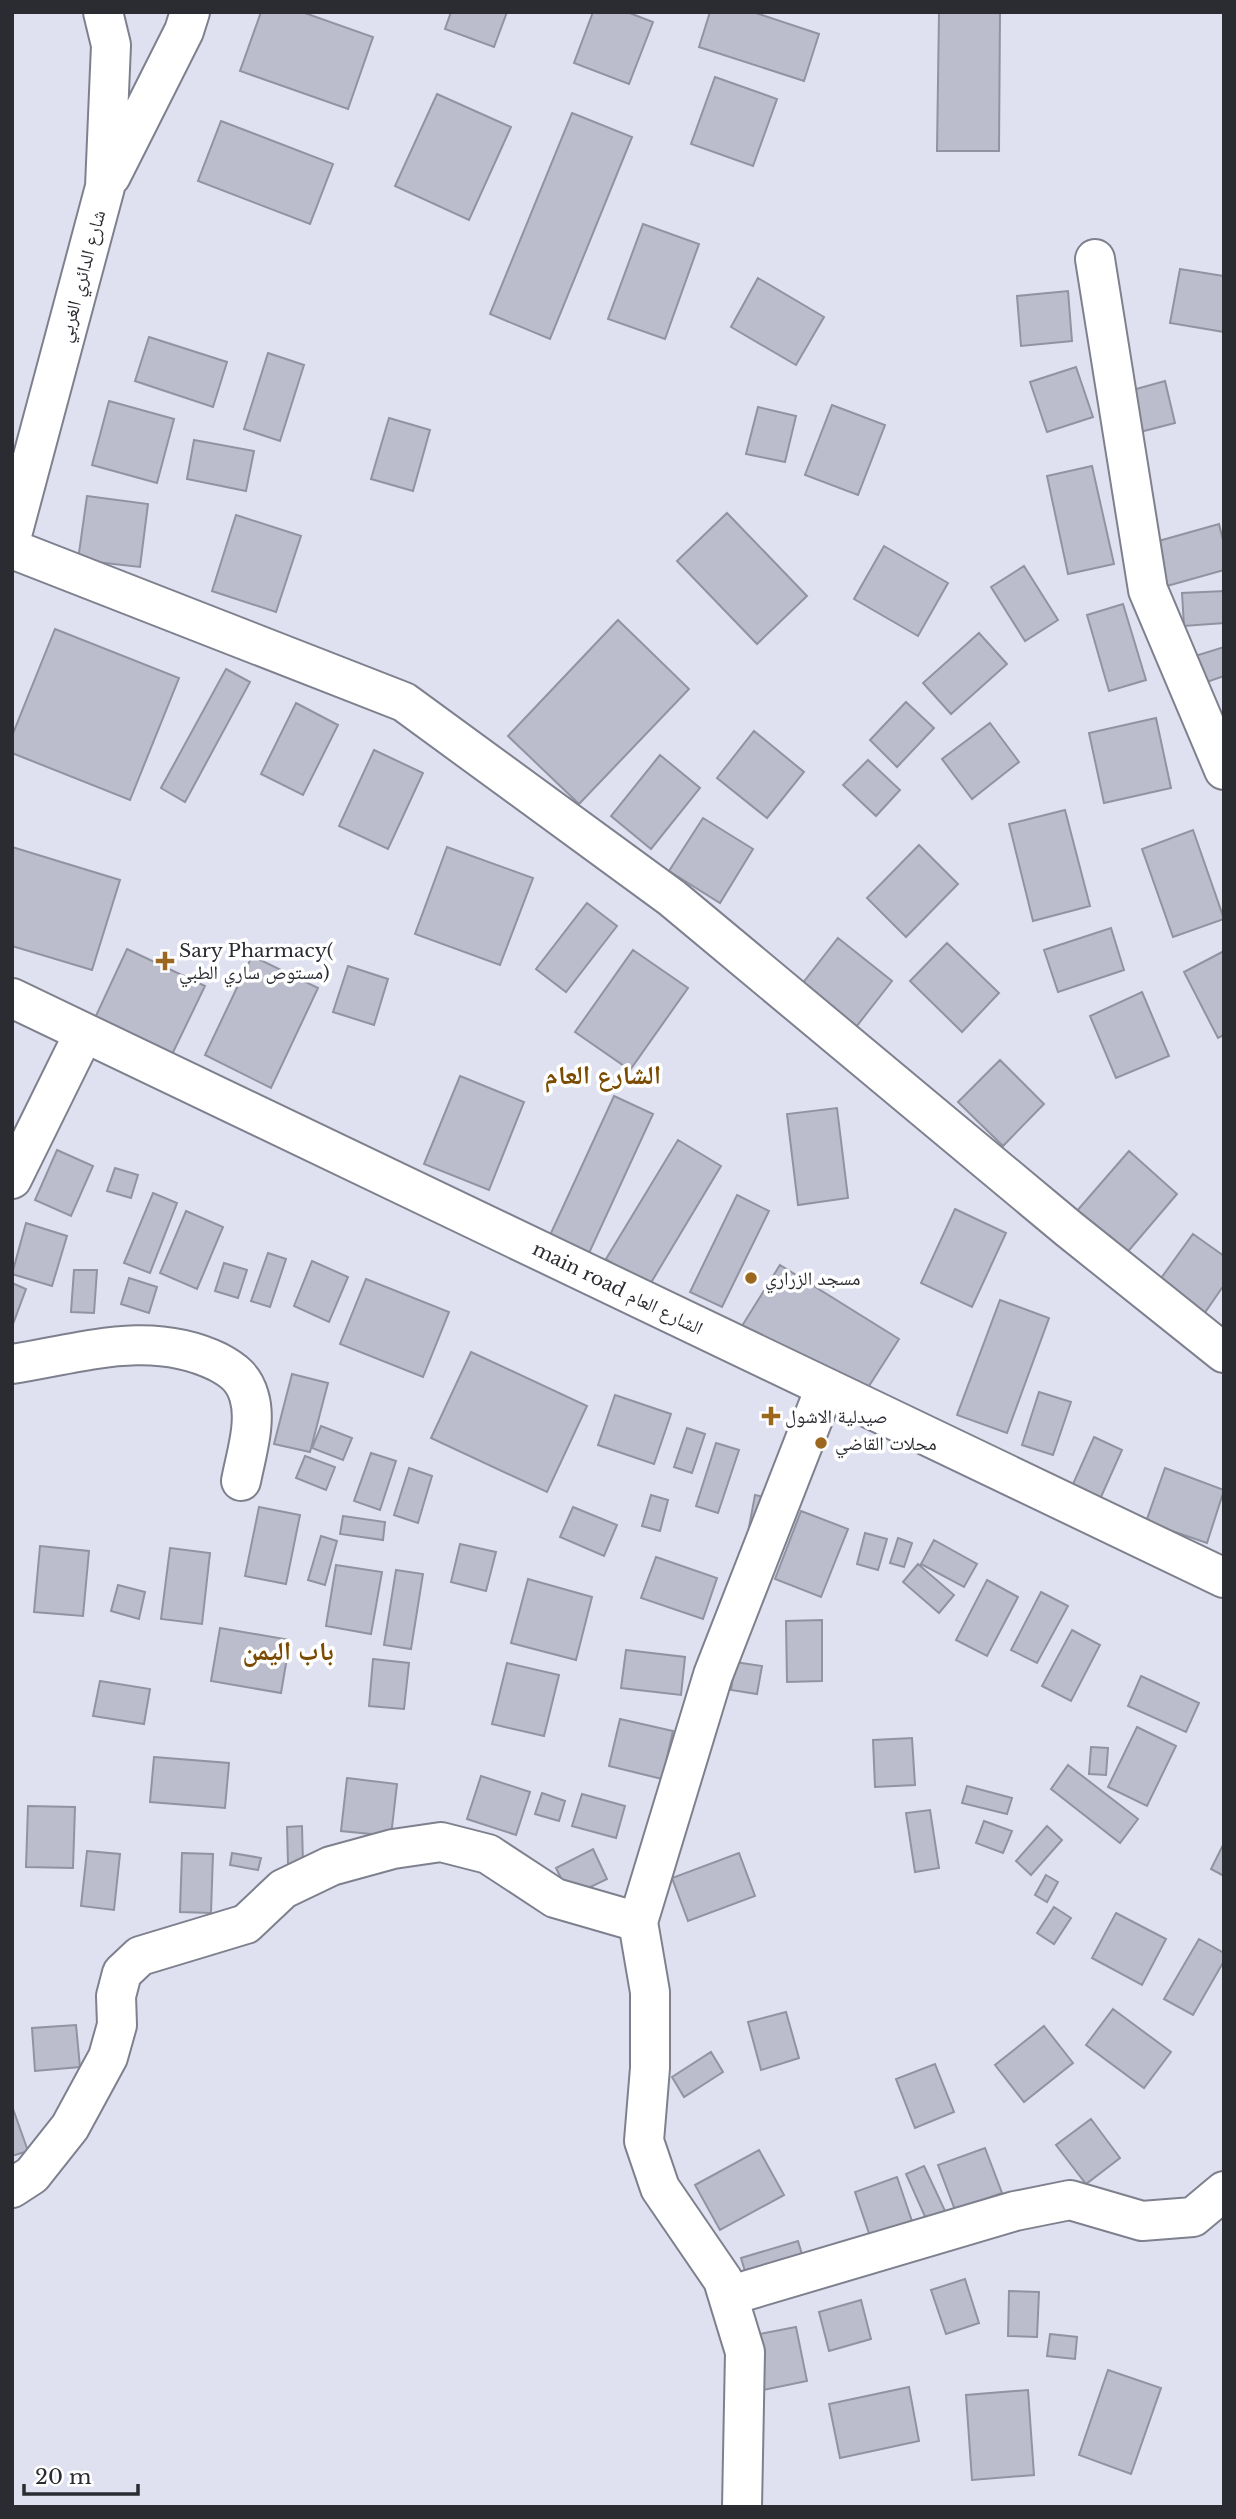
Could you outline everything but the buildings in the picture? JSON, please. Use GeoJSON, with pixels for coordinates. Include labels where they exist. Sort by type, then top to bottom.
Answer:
{"type":"FeatureCollection","features":[{"type":"Feature","properties":{"kind":"street","name":"شارع الدائري الغربي"},"geometry":{"type":"LineString","coordinates":[[12,535],[105,187],[111,45],[103,12]]}},
{"type":"Feature","properties":{"kind":"street"},"geometry":{"type":"LineString","coordinates":[[105,187],[184,31],[190,12]]}},
{"type":"Feature","properties":{"kind":"street"},"geometry":{"type":"LineString","coordinates":[[1095,259],[1149,590],[1224,770]]}},
{"type":"Feature","properties":{"kind":"street"},"geometry":{"type":"LineString","coordinates":[[12,549],[404,702],[672,898],[1058,1220],[1224,1353]]}},
{"type":"Feature","properties":{"kind":"street","name":"main road الشارع العام"},"geometry":{"type":"LineString","coordinates":[[12,998],[1224,1578]]}},
{"type":"Feature","properties":{"kind":"street"},"geometry":{"type":"LineString","coordinates":[[12,1179],[84,1032]]}},
{"type":"Feature","properties":{"kind":"street"},"geometry":{"type":"LineString","coordinates":[[12,1364],[106,1348],[171,1345],[237,1371],[250,1396],[251,1435],[241,1481]]}},
{"type":"Feature","properties":{"kind":"street"},"geometry":{"type":"LineString","coordinates":[[742,2507],[745,2352],[728,2295],[712,2262],[660,2188],[644,2141],[650,2068],[650,1992],[638,1922],[713,1675],[825,1388]]}},
{"type":"Feature","properties":{"kind":"street"},"geometry":{"type":"LineString","coordinates":[[12,2188],[32,2175],[70,2127],[107,2057],[117,2025],[116,1996],[122,1973],[140,1956],[246,1924],[284,1889],[331,1866],[393,1849],[441,1842],[488,1854],[555,1898],[638,1922]]}},
{"type":"Feature","properties":{"kind":"street"},"geometry":{"type":"LineString","coordinates":[[728,2295],[1015,2211],[1070,2200],[1142,2221],[1193,2217],[1224,2191]]}},
{"type":"Feature","properties":{"kind":"place","name":"Sary Pharmacy( مستوص ساري الطبي)"},"geometry":{"type":"Point","coordinates":[165,961]}},
{"type":"Feature","properties":{"kind":"place","name":"مسجد الزراري"},"geometry":{"type":"Point","coordinates":[751,1278]}},
{"type":"Feature","properties":{"kind":"place","name":"صيدلية الاشول"},"geometry":{"type":"Point","coordinates":[771,1416]}},
{"type":"Feature","properties":{"kind":"place","name":"محلات القاضي"},"geometry":{"type":"Point","coordinates":[821,1443]}},
{"type":"Feature","properties":{"kind":"district","name":"الشارع العام"},"geometry":{"type":"Point","coordinates":[603,1075]}},
{"type":"Feature","properties":{"kind":"district","name":"باب اليمن"},"geometry":{"type":"Point","coordinates":[288,1651]}}]}
